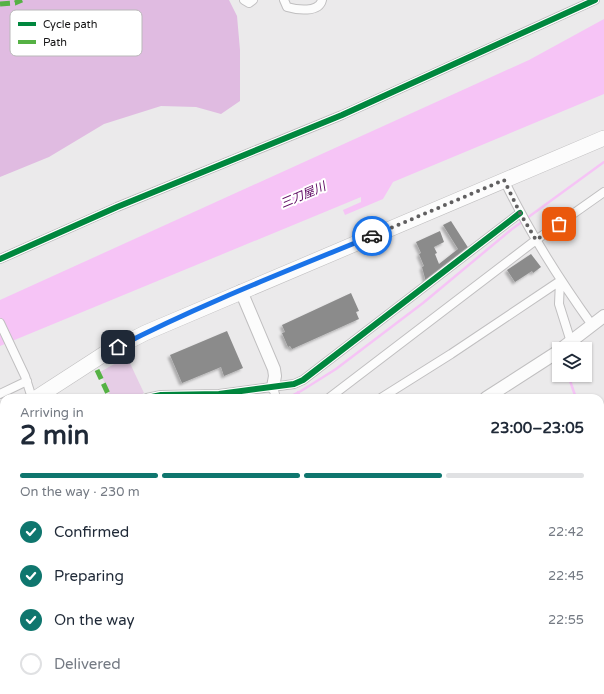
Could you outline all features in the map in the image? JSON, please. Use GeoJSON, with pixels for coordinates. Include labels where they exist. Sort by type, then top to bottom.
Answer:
{"type":"FeatureCollection","features":[{"type":"Feature","properties":{"kind":"highway"},"geometry":{"type":"LineString","coordinates":[[42,394],[104,354],[145,333],[604,138]]}},
{"type":"Feature","properties":{"kind":"main road"},"geometry":{"type":"LineString","coordinates":[[241,291],[274,369],[274,392]]}},
{"type":"Feature","properties":{"kind":"main road"},"geometry":{"type":"LineString","coordinates":[[570,342],[604,317]]}},
{"type":"Feature","properties":{"kind":"main road"},"geometry":{"type":"LineString","coordinates":[[493,394],[552,355]]}},
{"type":"Feature","properties":{"kind":"street"},"geometry":{"type":"LineString","coordinates":[[244,0],[249,3],[253,0]]}},
{"type":"Feature","properties":{"kind":"street"},"geometry":{"type":"LineString","coordinates":[[284,0],[288,7],[294,9],[315,8],[321,4],[322,0]]}},
{"type":"Feature","properties":{"kind":"street"},"geometry":{"type":"LineString","coordinates":[[0,259],[117,207],[342,115],[595,0]]}},
{"type":"Feature","properties":{"kind":"street"},"geometry":{"type":"LineString","coordinates":[[504,180],[526,224],[560,281],[592,325]]}},
{"type":"Feature","properties":{"kind":"street"},"geometry":{"type":"LineString","coordinates":[[334,394],[536,240],[604,192]]}},
{"type":"Feature","properties":{"kind":"street"},"geometry":{"type":"LineString","coordinates":[[161,394],[274,392],[303,380],[521,214]]}},
{"type":"Feature","properties":{"kind":"street"},"geometry":{"type":"LineString","coordinates":[[560,281],[559,304],[563,342]]}},
{"type":"Feature","properties":{"kind":"street"},"geometry":{"type":"LineString","coordinates":[[387,394],[451,354],[560,281]]}},
{"type":"Feature","properties":{"kind":"street"},"geometry":{"type":"LineString","coordinates":[[0,323],[26,378],[31,394]]}},
{"type":"Feature","properties":{"kind":"street"},"geometry":{"type":"LineString","coordinates":[[0,394],[26,378]]}},
{"type":"Feature","properties":{"kind":"shaded area"},"geometry":{"type":"Polygon","coordinates":[[[0,0],[229,0],[237,16],[240,50],[240,101],[221,114],[196,107],[161,106],[104,124],[49,157],[0,177],[0,0]]]}},
{"type":"Feature","properties":{"kind":"shaded area"},"geometry":{"type":"Polygon","coordinates":[[[127,357],[144,393],[109,394],[100,372],[127,357]]]}},
{"type":"Feature","properties":{"kind":"water","name":"三刀屋川"},"geometry":{"type":"Polygon","coordinates":[[[604,19],[604,94],[393,182],[383,199],[345,215],[343,210],[361,202],[361,197],[0,346],[0,300],[529,60],[604,19]]]}},
{"type":"Feature","properties":{"kind":"building"},"geometry":{"type":"Polygon","coordinates":[[[451,221],[469,249],[426,282],[422,267],[424,266],[419,254],[421,253],[416,242],[440,231],[444,242],[434,247],[439,264],[458,249],[443,225],[451,221]]]}},
{"type":"Feature","properties":{"kind":"building"},"geometry":{"type":"Polygon","coordinates":[[[531,254],[541,267],[515,282],[507,270],[531,254]]]}},
{"type":"Feature","properties":{"kind":"building"},"geometry":{"type":"Polygon","coordinates":[[[351,293],[359,311],[356,312],[359,319],[292,349],[290,346],[288,347],[282,333],[285,332],[282,325],[351,293]]]}},
{"type":"Feature","properties":{"kind":"building"},"geometry":{"type":"Polygon","coordinates":[[[227,331],[243,368],[224,376],[221,367],[182,383],[170,355],[227,331]]]}},
{"type":"Feature","properties":{"kind":"waterway"},"geometry":{"type":"LineString","coordinates":[[295,394],[336,369],[423,303],[512,229],[604,162]]}},
{"type":"Feature","properties":{"kind":"waterway"},"geometry":{"type":"LineString","coordinates":[[570,382],[575,394]]}},
{"type":"Feature","properties":{"kind":"marked path"},"geometry":{"type":"LineString","coordinates":[[0,4],[15,3],[22,0]]}},
{"type":"Feature","properties":{"kind":"marked path"},"geometry":{"type":"LineString","coordinates":[[97,370],[108,394]]}},
{"type":"Feature","properties":{"kind":"cycle path"},"geometry":{"type":"LineString","coordinates":[[0,259],[117,207],[342,115],[595,0]]}},
{"type":"Feature","properties":{"kind":"cycle path"},"geometry":{"type":"LineString","coordinates":[[219,394],[294,384],[303,380],[520,213]]}},
{"type":"Feature","properties":{"kind":"way so far"},"geometry":{"type":"LineString","coordinates":[[372,236],[504,180],[520,213],[536,240],[559,224]]}},
{"type":"Feature","properties":{"kind":"route"},"geometry":{"type":"LineString","coordinates":[[118,347],[145,333],[227,297],[372,236]]}}]}
